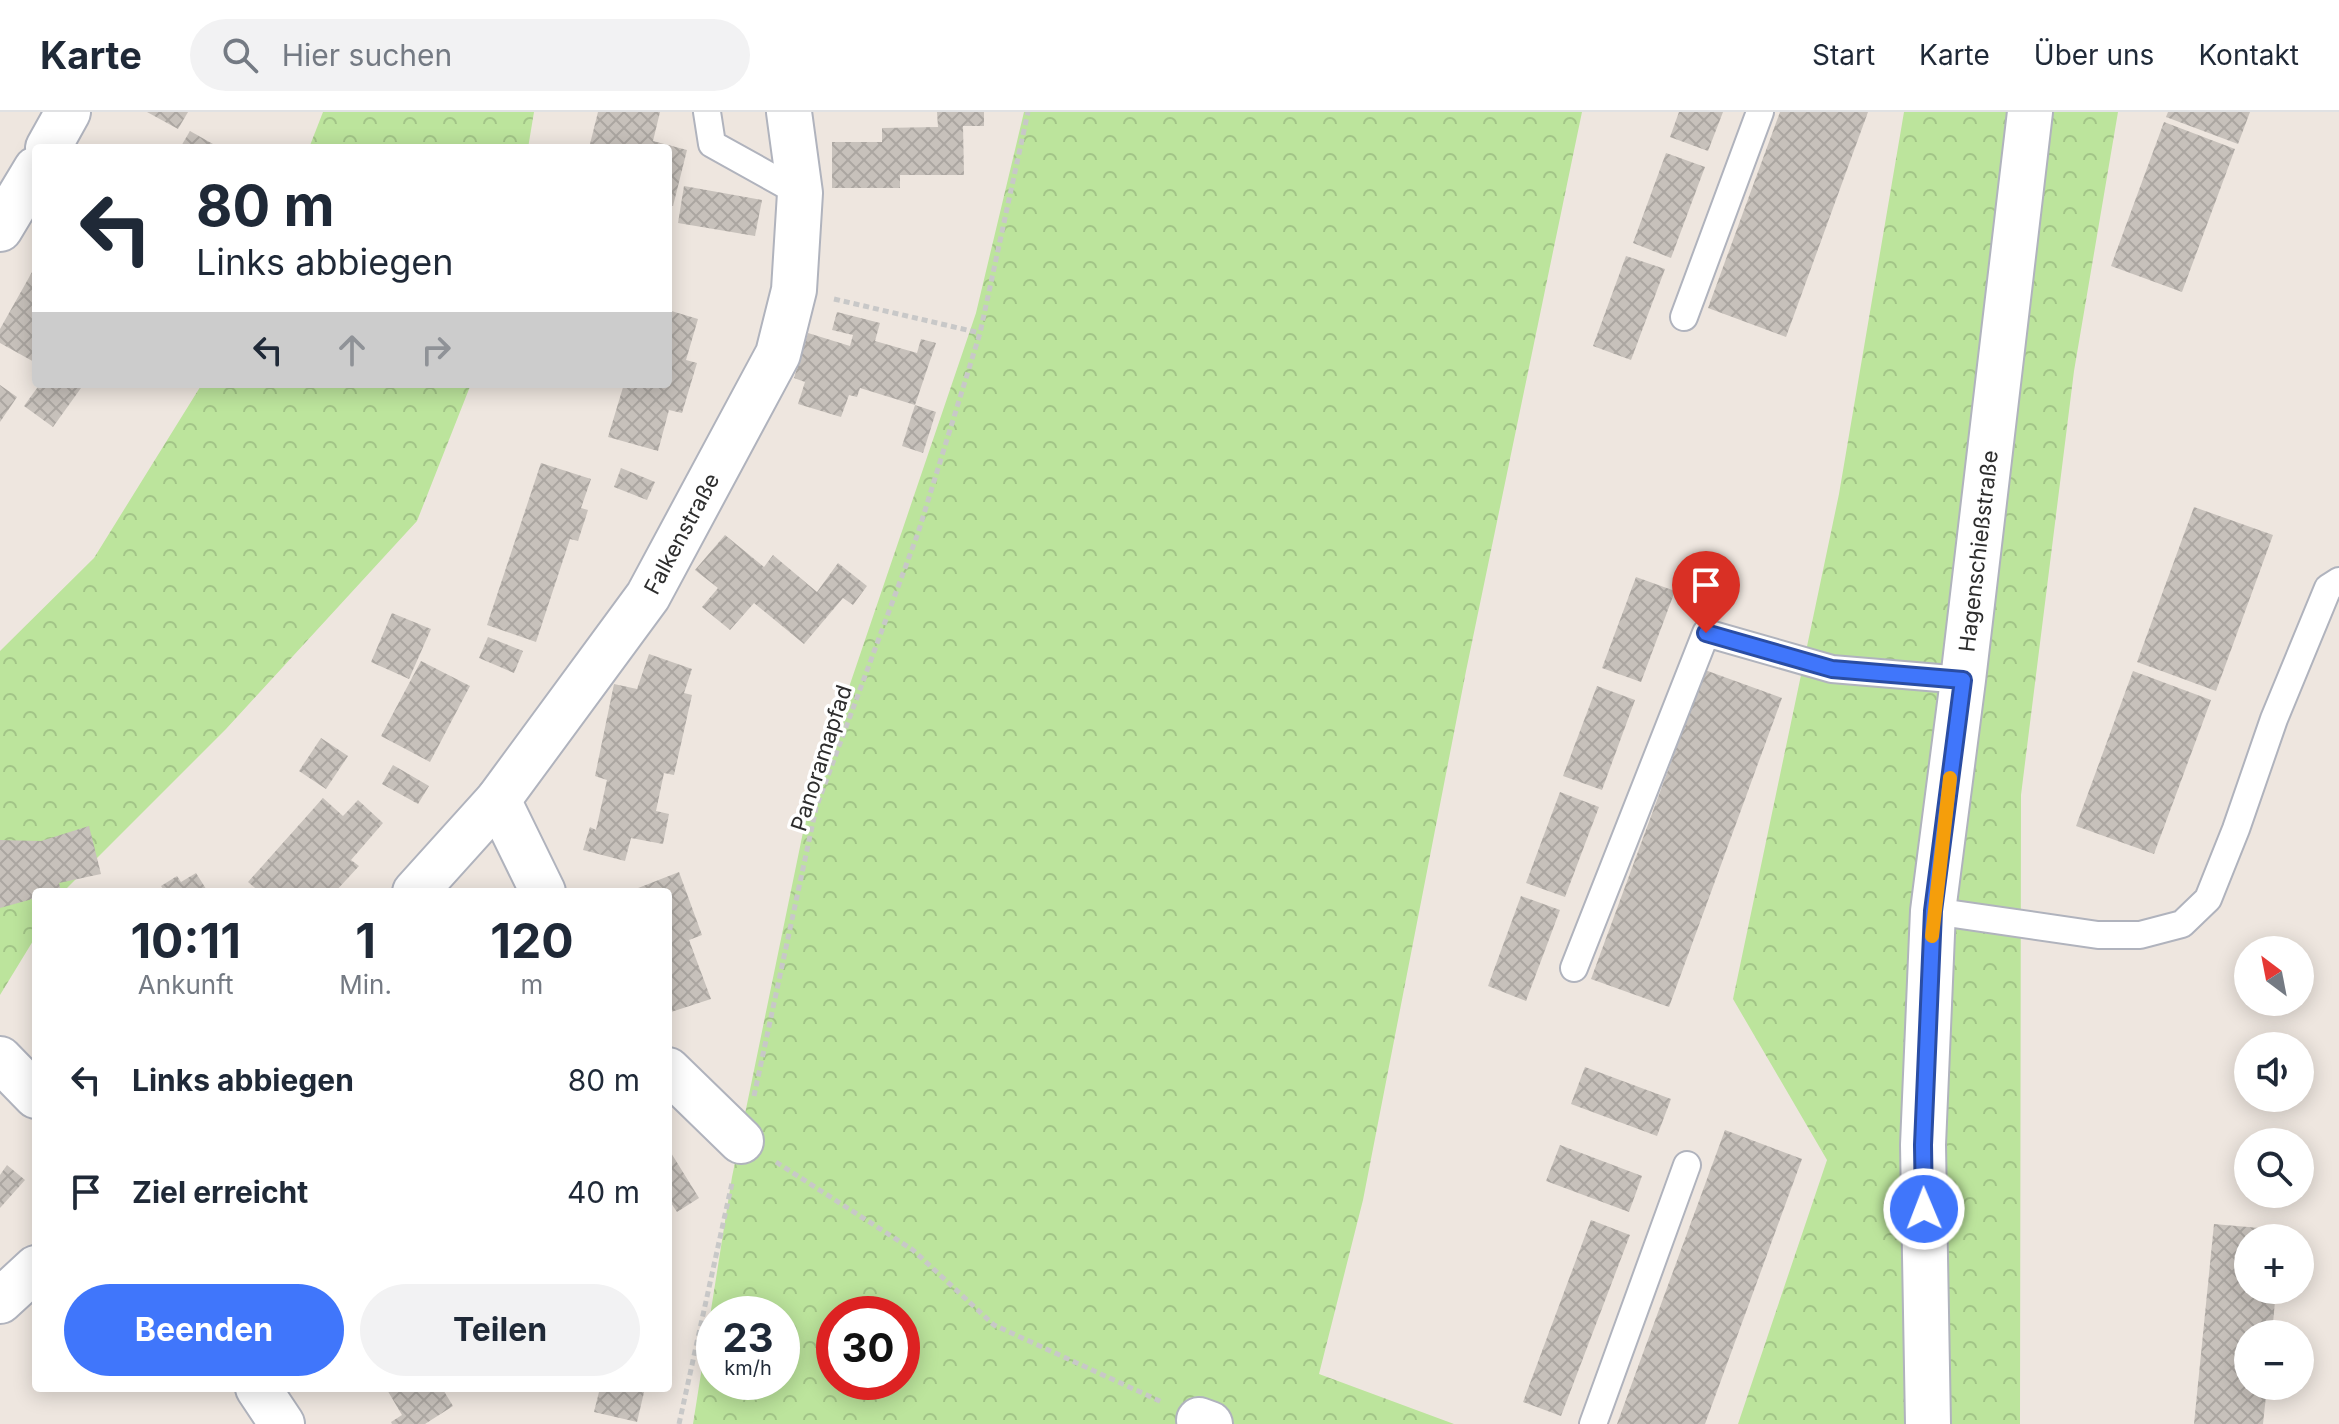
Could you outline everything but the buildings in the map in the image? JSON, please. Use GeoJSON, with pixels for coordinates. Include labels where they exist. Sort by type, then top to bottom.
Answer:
{"type":"FeatureCollection","features":[{"type":"Feature","properties":{"kind":"street"},"geometry":{"type":"LineString","coordinates":[[50,144],[68,112]]}},
{"type":"Feature","properties":{"kind":"street","name":"Falkenstraße"},"geometry":{"type":"LineString","coordinates":[[419,888],[498,800],[648,596],[778,354],[794,290],[800,193],[789,112]]}},
{"type":"Feature","properties":{"kind":"street","name":"Hagenschießstraße"},"geometry":{"type":"LineString","coordinates":[[1928,1424],[1923,1145],[1933,911],[2030,112]]}},
{"type":"Feature","properties":{"kind":"street"},"geometry":{"type":"LineString","coordinates":[[0,229],[32,176]]}},
{"type":"Feature","properties":{"kind":"street"},"geometry":{"type":"LineString","coordinates":[[498,800],[541,888]]}},
{"type":"Feature","properties":{"kind":"street"},"geometry":{"type":"LineString","coordinates":[[0,1059],[32,1092]]}},
{"type":"Feature","properties":{"kind":"street"},"geometry":{"type":"LineString","coordinates":[[672,1074],[741,1141]]}},
{"type":"Feature","properties":{"kind":"street"},"geometry":{"type":"LineString","coordinates":[[0,1301],[32,1272]]}},
{"type":"Feature","properties":{"kind":"street"},"geometry":{"type":"LineString","coordinates":[[261,1392],[282,1424]]}},
{"type":"Feature","properties":{"kind":"lane"},"geometry":{"type":"LineString","coordinates":[[707,112],[712,144],[800,193]]}},
{"type":"Feature","properties":{"kind":"lane"},"geometry":{"type":"LineString","coordinates":[[1684,317],[1760,112]]}},
{"type":"Feature","properties":{"kind":"lane"},"geometry":{"type":"LineString","coordinates":[[1933,911],[2098,935],[2140,935],[2182,924],[2208,899],[2280,704],[2328,588],[2339,581]]}},
{"type":"Feature","properties":{"kind":"lane"},"geometry":{"type":"LineString","coordinates":[[1574,968],[1706,633],[1832,669],[1963,680]]}},
{"type":"Feature","properties":{"kind":"lane"},"geometry":{"type":"LineString","coordinates":[[1593,1424],[1687,1165]]}},
{"type":"Feature","properties":{"kind":"path","name":"Panoramapfad"},"geometry":{"type":"LineString","coordinates":[[679,1424],[816,808],[918,533],[980,333],[1028,112]]}},
{"type":"Feature","properties":{"kind":"path"},"geometry":{"type":"LineString","coordinates":[[794,290],[980,333]]}},
{"type":"Feature","properties":{"kind":"path"},"geometry":{"type":"LineString","coordinates":[[741,1141],[913,1250],[994,1325],[1204,1422]]}},
{"type":"Feature","properties":{"kind":"green space"},"geometry":{"type":"Polygon","coordinates":[[[323,112],[534,112],[529,144],[311,144],[323,112]]]}},
{"type":"Feature","properties":{"kind":"green space"},"geometry":{"type":"Polygon","coordinates":[[[1024,112],[1582,112],[1466,671],[1363,1200],[1319,1374],[1454,1424],[693,1424],[697,1400],[800,1400],[800,1296],[713,1296],[732,1177],[808,808],[976,313],[1024,112]]]}},
{"type":"Feature","properties":{"kind":"green space"},"geometry":{"type":"Polygon","coordinates":[[[1904,112],[2118,112],[2074,371],[2021,795],[2020,1424],[1738,1424],[1827,1160],[1733,999],[1839,494],[1904,112]]]}},
{"type":"Feature","properties":{"kind":"green space"},"geometry":{"type":"Polygon","coordinates":[[[200,388],[469,388],[417,521],[226,729],[67,888],[32,888],[32,943],[0,995],[0,651],[94,558],[200,388]]]}},
{"type":"Feature","properties":{"kind":"slow traffic"},"geometry":{"type":"LineString","coordinates":[[1932,936],[1950,778]]}},
{"type":"Feature","properties":{"kind":"route"},"geometry":{"type":"LineString","coordinates":[[1706,633],[1832,669],[1963,680],[1933,911],[1923,1145],[1924,1209]]}}]}
